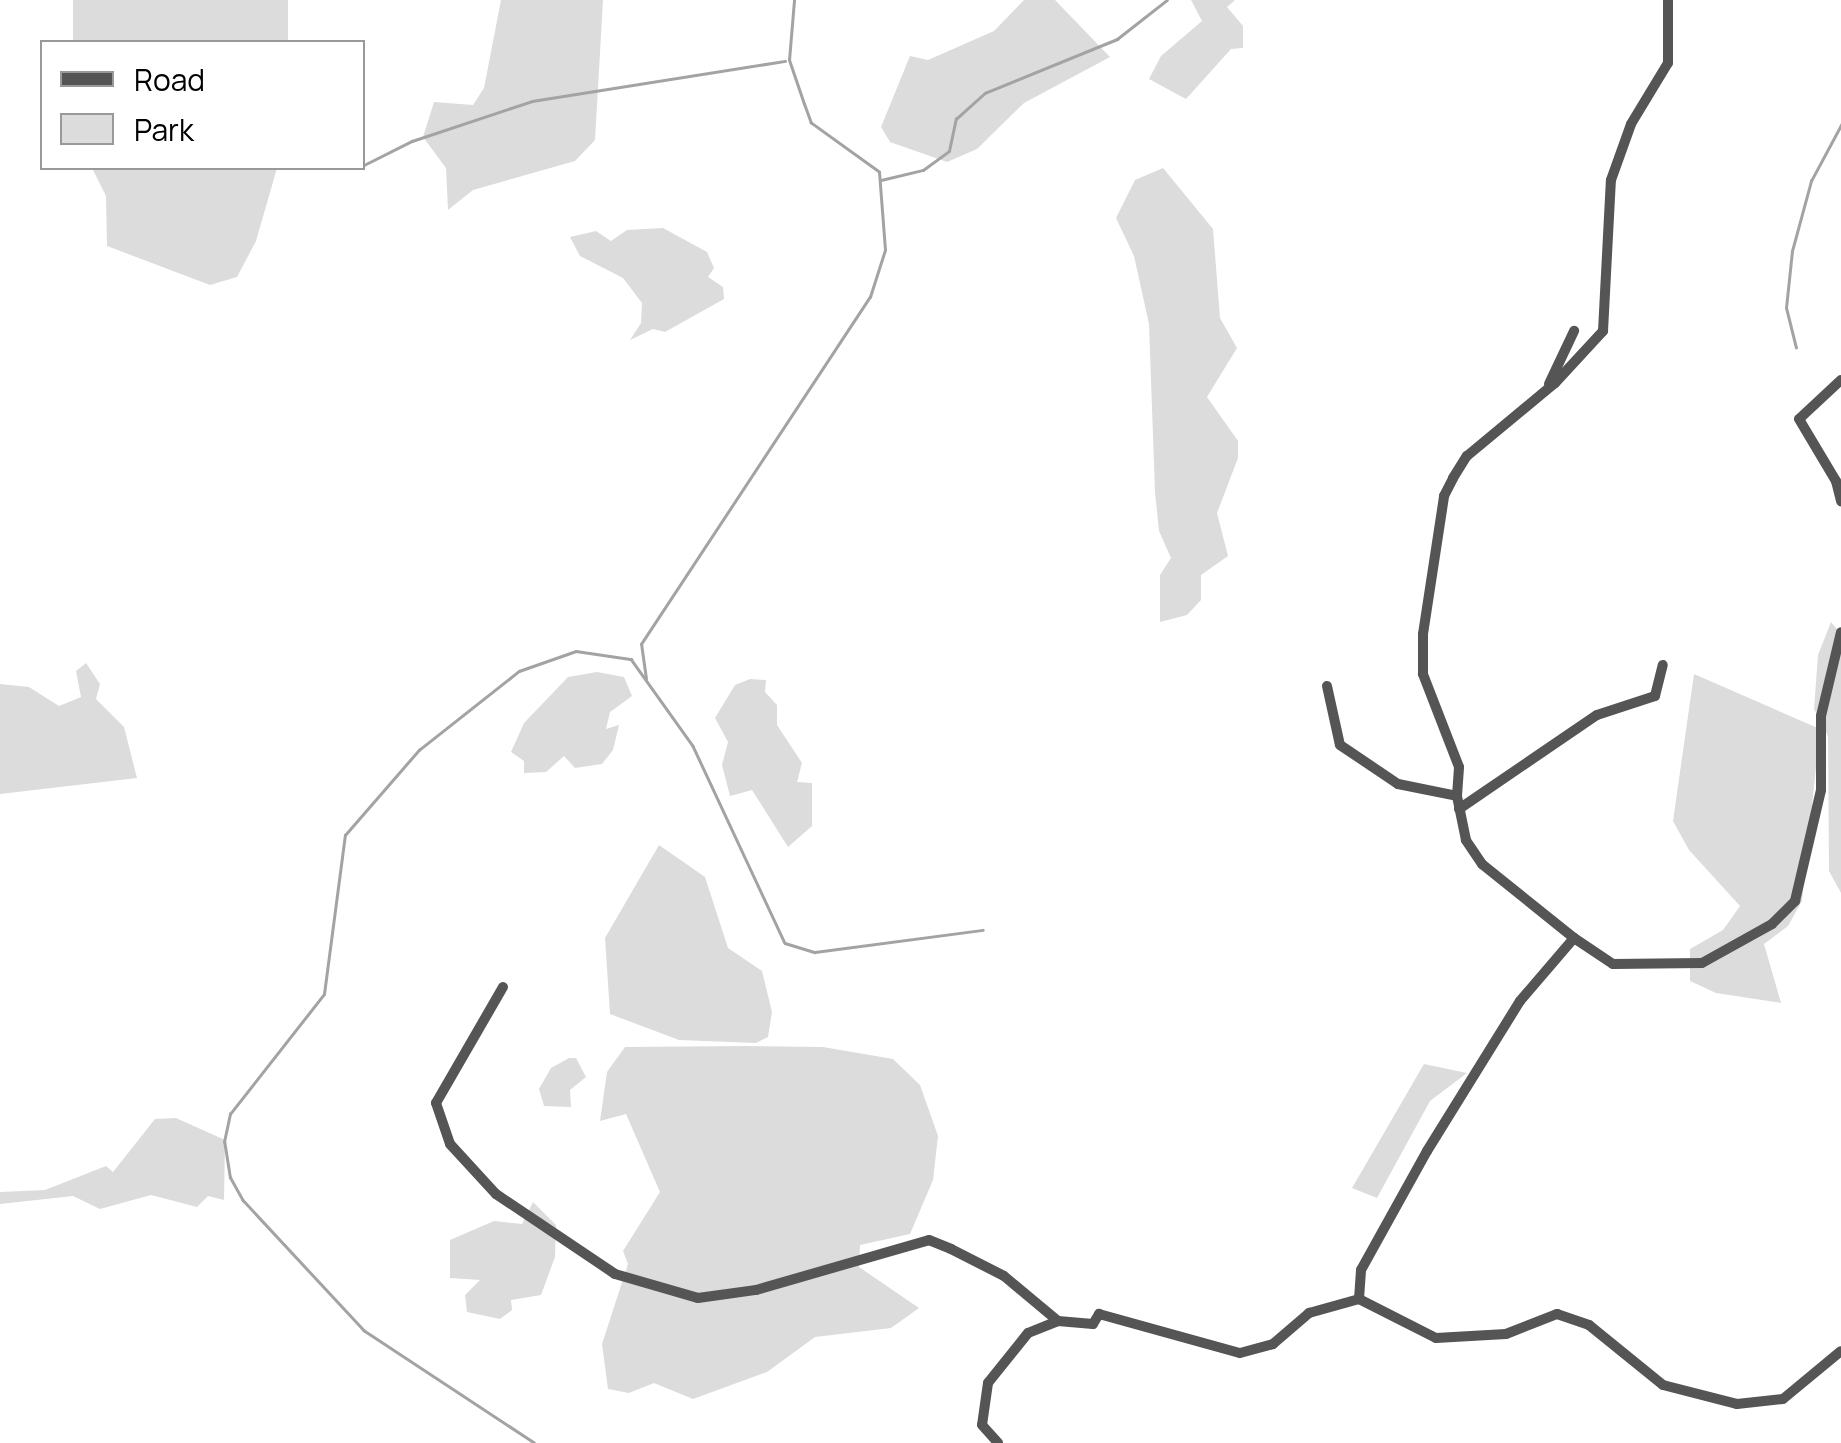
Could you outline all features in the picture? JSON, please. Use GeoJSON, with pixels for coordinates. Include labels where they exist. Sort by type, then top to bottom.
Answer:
{"type":"FeatureCollection","features":[{"type":"Feature","properties":{"kind":"street"},"geometry":{"type":"LineString","coordinates":[[1668,0],[1668,64],[1630,124],[1610,180],[1602,331],[1547,390],[1467,456],[1444,496],[1421,657],[1459,767],[1458,802],[1466,840],[1482,864],[1613,964],[1702,963],[1772,924],[1795,901],[1821,790],[1821,716],[1841,632]]}},
{"type":"Feature","properties":{"kind":"street"},"geometry":{"type":"LineString","coordinates":[[1547,390],[1574,331]]}},
{"type":"Feature","properties":{"kind":"street"},"geometry":{"type":"LineString","coordinates":[[1841,380],[1799,419],[1836,481],[1841,501]]}},
{"type":"Feature","properties":{"kind":"street"},"geometry":{"type":"LineString","coordinates":[[1327,686],[1340,745],[1398,784],[1458,802],[1598,715],[1655,696],[1663,665]]}},
{"type":"Feature","properties":{"kind":"street"},"geometry":{"type":"LineString","coordinates":[[1359,1299],[1361,1270],[1427,1150],[1520,1001],[1574,938]]}},
{"type":"Feature","properties":{"kind":"street"},"geometry":{"type":"LineString","coordinates":[[503,987],[443,1085],[439,1122],[450,1144],[496,1194],[586,1256],[644,1285],[698,1298],[756,1290],[928,1240],[1004,1276],[1058,1321]]}},
{"type":"Feature","properties":{"kind":"street"},"geometry":{"type":"LineString","coordinates":[[998,1443],[982,1425],[988,1383],[1028,1333],[1058,1321],[1093,1324],[1100,1314],[1240,1352],[1273,1344],[1310,1313],[1359,1299],[1436,1338],[1506,1334],[1557,1314],[1589,1325],[1663,1385],[1737,1404],[1783,1399],[1841,1351]]}},
{"type":"Feature","properties":{"kind":"green space"},"geometry":{"type":"Polygon","coordinates":[[[73,0],[288,0],[288,40],[73,40],[73,0]]]}},
{"type":"Feature","properties":{"kind":"green space"},"geometry":{"type":"Polygon","coordinates":[[[501,0],[603,0],[595,140],[575,161],[473,190],[448,210],[446,168],[423,137],[434,102],[473,105],[484,88],[501,0]]]}},
{"type":"Feature","properties":{"kind":"green space"},"geometry":{"type":"Polygon","coordinates":[[[1024,0],[1055,0],[1110,57],[1024,103],[977,149],[947,162],[890,142],[881,127],[910,56],[928,60],[994,31],[1024,0]]]}},
{"type":"Feature","properties":{"kind":"green space"},"geometry":{"type":"Polygon","coordinates":[[[1191,0],[1235,0],[1227,7],[1243,26],[1243,48],[1231,49],[1186,99],[1149,79],[1161,56],[1202,21],[1191,0]]]}},
{"type":"Feature","properties":{"kind":"green space"},"geometry":{"type":"Polygon","coordinates":[[[1163,168],[1213,229],[1220,318],[1237,348],[1207,397],[1238,441],[1238,458],[1217,513],[1228,556],[1201,575],[1201,600],[1187,615],[1160,622],[1160,575],[1171,558],[1159,531],[1155,492],[1149,324],[1134,256],[1116,218],[1135,180],[1163,168]]]}},
{"type":"Feature","properties":{"kind":"green space"},"geometry":{"type":"Polygon","coordinates":[[[93,170],[276,170],[256,241],[237,277],[210,285],[107,246],[106,196],[93,170]]]}},
{"type":"Feature","properties":{"kind":"green space"},"geometry":{"type":"Polygon","coordinates":[[[663,228],[707,252],[714,268],[708,277],[723,287],[724,299],[665,332],[653,329],[630,340],[641,323],[642,303],[623,278],[580,256],[570,237],[596,231],[611,241],[627,230],[663,228]]]}},
{"type":"Feature","properties":{"kind":"green space"},"geometry":{"type":"Polygon","coordinates":[[[1831,622],[1841,634],[1841,893],[1829,871],[1828,736],[1814,709],[1818,655],[1831,622]]]}},
{"type":"Feature","properties":{"kind":"green space"},"geometry":{"type":"Polygon","coordinates":[[[86,663],[100,684],[96,699],[124,727],[137,778],[0,794],[0,684],[29,687],[59,706],[81,697],[76,671],[86,663]]]}},
{"type":"Feature","properties":{"kind":"green space"},"geometry":{"type":"Polygon","coordinates":[[[597,672],[624,677],[632,696],[610,712],[606,729],[619,725],[613,750],[602,764],[575,768],[564,756],[546,772],[524,773],[524,761],[511,752],[524,723],[568,677],[597,672]]]}},
{"type":"Feature","properties":{"kind":"green space"},"geometry":{"type":"Polygon","coordinates":[[[1694,674],[1820,729],[1802,901],[1788,926],[1764,944],[1781,1003],[1716,993],[1690,981],[1690,949],[1723,930],[1740,906],[1689,850],[1673,821],[1694,674]]]}},
{"type":"Feature","properties":{"kind":"green space"},"geometry":{"type":"Polygon","coordinates":[[[750,679],[766,680],[765,692],[777,705],[777,725],[802,763],[797,782],[812,783],[812,826],[788,847],[752,790],[730,796],[722,765],[728,742],[715,718],[735,685],[750,679]]]}},
{"type":"Feature","properties":{"kind":"green space"},"geometry":{"type":"Polygon","coordinates":[[[659,845],[705,877],[728,948],[762,971],[772,1012],[768,1037],[756,1043],[679,1040],[610,1014],[605,938],[659,845]]]}},
{"type":"Feature","properties":{"kind":"green space"},"geometry":{"type":"Polygon","coordinates":[[[625,1047],[823,1047],[893,1059],[920,1085],[938,1136],[933,1180],[910,1234],[860,1245],[859,1267],[919,1308],[891,1328],[815,1337],[767,1372],[693,1399],[654,1383],[629,1393],[608,1389],[602,1344],[628,1264],[623,1251],[660,1192],[626,1114],[600,1121],[607,1072],[625,1047]]]}},
{"type":"Feature","properties":{"kind":"green space"},"geometry":{"type":"Polygon","coordinates":[[[576,1058],[586,1077],[570,1090],[571,1107],[544,1106],[539,1089],[551,1068],[576,1058]]]}},
{"type":"Feature","properties":{"kind":"green space"},"geometry":{"type":"Polygon","coordinates":[[[1424,1064],[1467,1073],[1430,1101],[1377,1198],[1352,1188],[1424,1064]]]}},
{"type":"Feature","properties":{"kind":"green space"},"geometry":{"type":"Polygon","coordinates":[[[176,1118],[225,1140],[224,1200],[208,1196],[197,1207],[151,1195],[100,1209],[73,1196],[0,1204],[0,1192],[45,1190],[106,1166],[113,1172],[155,1119],[176,1118]]]}},
{"type":"Feature","properties":{"kind":"green space"},"geometry":{"type":"Polygon","coordinates":[[[533,1202],[556,1225],[555,1257],[541,1295],[511,1300],[512,1310],[500,1319],[467,1312],[465,1295],[480,1280],[450,1278],[450,1240],[494,1221],[522,1224],[533,1202]]]}},
{"type":"Feature","properties":{"kind":"waterway"},"geometry":{"type":"LineString","coordinates":[[646,679],[641,644],[870,297],[885,250],[879,172],[811,123],[804,104],[789,60],[794,0]]}},
{"type":"Feature","properties":{"kind":"waterway"},"geometry":{"type":"LineString","coordinates":[[881,180],[923,170],[949,151],[956,119],[985,93],[1117,39],[1167,0]]}},
{"type":"Feature","properties":{"kind":"waterway"},"geometry":{"type":"LineString","coordinates":[[365,164],[412,141],[532,101],[785,61]]}},
{"type":"Feature","properties":{"kind":"waterway"},"geometry":{"type":"LineString","coordinates":[[1796,348],[1786,308],[1792,251],[1811,181],[1841,125]]}},
{"type":"Feature","properties":{"kind":"waterway"},"geometry":{"type":"LineString","coordinates":[[534,1443],[364,1331],[243,1201],[230,1178],[224,1142],[230,1114],[324,994],[345,835],[419,750],[519,671],[576,651],[631,659],[693,746],[785,943],[815,952],[983,930]]}}]}
